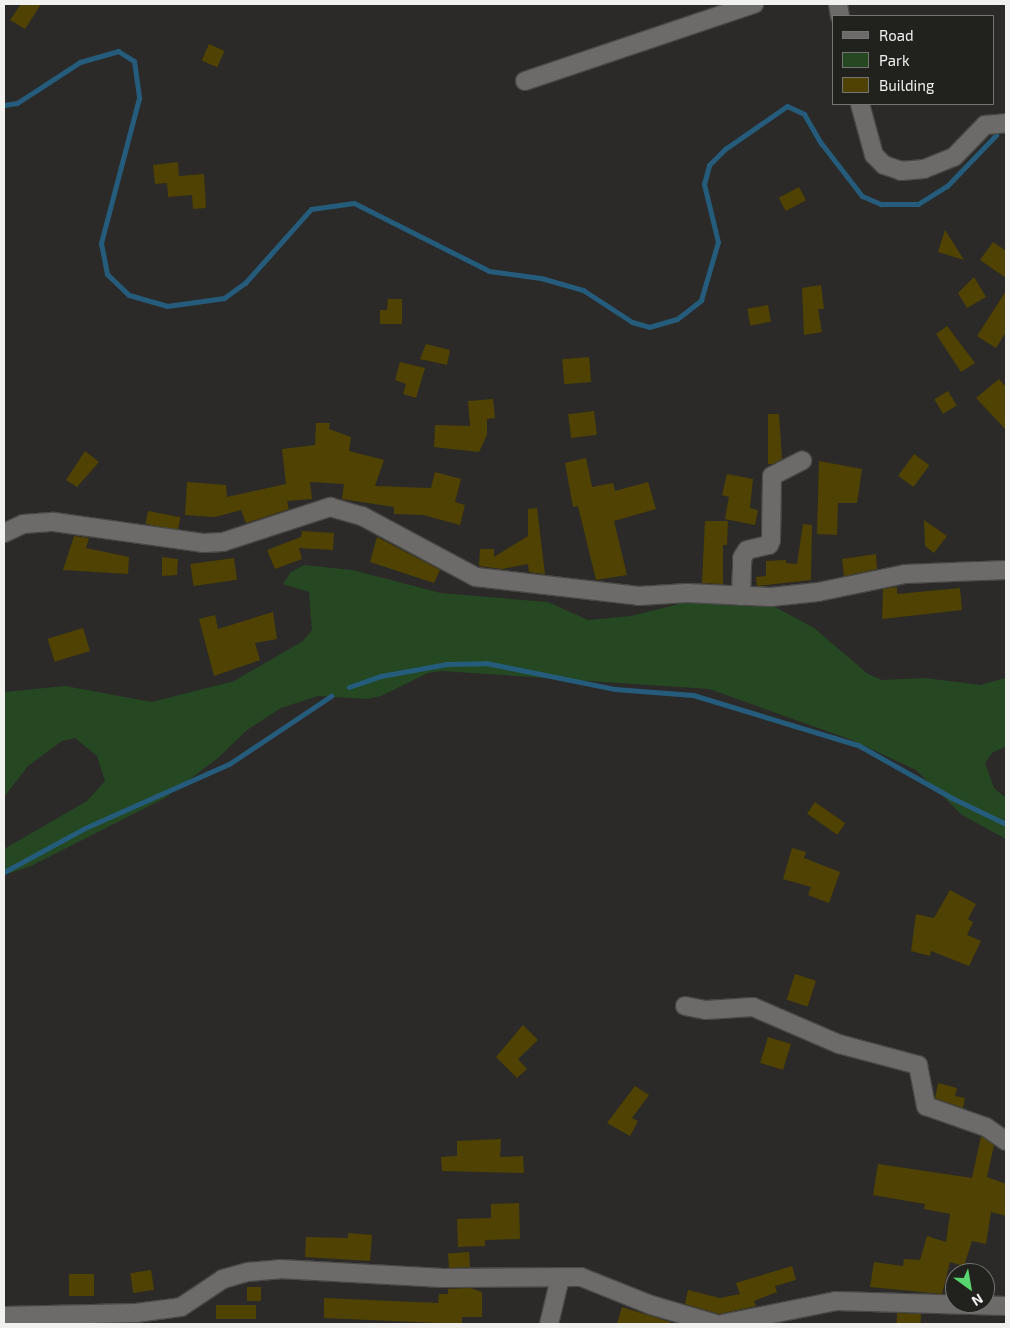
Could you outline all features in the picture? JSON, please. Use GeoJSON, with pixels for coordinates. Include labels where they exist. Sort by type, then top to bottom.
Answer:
{"type":"FeatureCollection","features":[{"type":"Feature","properties":{"kind":"street"},"geometry":{"type":"LineString","coordinates":[[525,81],[754,4]]}},
{"type":"Feature","properties":{"kind":"street"},"geometry":{"type":"LineString","coordinates":[[860,105],[874,154],[884,165],[901,171],[924,169],[954,157],[985,126],[1006,123]]}},
{"type":"Feature","properties":{"kind":"street"},"geometry":{"type":"LineString","coordinates":[[741,596],[742,558],[747,550],[769,545],[771,540],[772,476],[802,461]]}},
{"type":"Feature","properties":{"kind":"street"},"geometry":{"type":"LineString","coordinates":[[4,533],[23,524],[54,522],[203,543],[223,542],[330,507],[362,516],[462,571],[492,581],[639,596],[741,596],[813,593],[905,574],[1006,570]]}},
{"type":"Feature","properties":{"kind":"street"},"geometry":{"type":"LineString","coordinates":[[685,1006],[706,1010],[753,1007],[838,1044],[918,1065],[926,1106],[986,1127],[1006,1141]]}},
{"type":"Feature","properties":{"kind":"street"},"geometry":{"type":"LineString","coordinates":[[4,1316],[136,1313],[181,1307],[223,1279],[280,1269],[443,1278],[581,1277],[651,1305],[716,1324]]}},
{"type":"Feature","properties":{"kind":"street"},"geometry":{"type":"LineString","coordinates":[[549,1324],[560,1278]]}},
{"type":"Feature","properties":{"kind":"street"},"geometry":{"type":"LineString","coordinates":[[722,1324],[844,1300],[1006,1306]]}},
{"type":"Feature","properties":{"kind":"green space"},"geometry":{"type":"Polygon","coordinates":[[[304,565],[352,570],[441,593],[548,602],[588,620],[631,616],[687,602],[775,607],[814,628],[868,674],[882,680],[925,678],[980,685],[1006,678],[1006,747],[993,752],[985,763],[994,788],[1006,798],[1006,839],[962,815],[916,770],[852,740],[709,689],[442,671],[428,673],[381,696],[367,699],[318,696],[281,708],[247,730],[218,758],[165,798],[31,866],[4,875],[4,849],[87,801],[105,781],[97,756],[75,738],[62,741],[28,766],[4,797],[4,692],[65,686],[152,702],[234,681],[303,641],[312,630],[309,592],[283,584],[291,572],[304,565]]]}},
{"type":"Feature","properties":{"kind":"building"},"geometry":{"type":"Polygon","coordinates":[[[21,4],[41,4],[25,29],[10,20],[21,4]]]}},
{"type":"Feature","properties":{"kind":"building"},"geometry":{"type":"Polygon","coordinates":[[[209,44],[225,51],[217,67],[202,60],[209,44]]]}},
{"type":"Feature","properties":{"kind":"building"},"geometry":{"type":"Polygon","coordinates":[[[178,162],[179,176],[204,174],[206,208],[193,209],[192,195],[168,197],[167,183],[155,184],[153,165],[178,162]]]}},
{"type":"Feature","properties":{"kind":"building"},"geometry":{"type":"Polygon","coordinates":[[[799,187],[806,200],[786,211],[779,198],[799,187]]]}},
{"type":"Feature","properties":{"kind":"building"},"geometry":{"type":"Polygon","coordinates":[[[945,230],[964,260],[938,252],[945,230]]]}},
{"type":"Feature","properties":{"kind":"building"},"geometry":{"type":"Polygon","coordinates":[[[993,242],[1006,251],[1006,278],[980,260],[993,242]]]}},
{"type":"Feature","properties":{"kind":"building"},"geometry":{"type":"Polygon","coordinates":[[[974,277],[986,297],[967,308],[958,293],[974,277]]]}},
{"type":"Feature","properties":{"kind":"building"},"geometry":{"type":"Polygon","coordinates":[[[821,285],[824,309],[818,309],[822,332],[804,335],[802,288],[821,285]]]}},
{"type":"Feature","properties":{"kind":"building"},"geometry":{"type":"Polygon","coordinates":[[[1006,291],[1006,332],[996,348],[977,336],[1006,291]]]}},
{"type":"Feature","properties":{"kind":"building"},"geometry":{"type":"Polygon","coordinates":[[[388,299],[402,299],[402,324],[380,324],[380,310],[387,310],[388,299]]]}},
{"type":"Feature","properties":{"kind":"building"},"geometry":{"type":"Polygon","coordinates":[[[768,305],[771,322],[750,325],[747,309],[768,305]]]}},
{"type":"Feature","properties":{"kind":"building"},"geometry":{"type":"Polygon","coordinates":[[[947,326],[975,363],[961,372],[936,334],[947,326]]]}},
{"type":"Feature","properties":{"kind":"building"},"geometry":{"type":"Polygon","coordinates":[[[426,344],[450,350],[447,365],[420,359],[426,344]]]}},
{"type":"Feature","properties":{"kind":"building"},"geometry":{"type":"Polygon","coordinates":[[[589,357],[591,382],[564,384],[562,359],[589,357]]]}},
{"type":"Feature","properties":{"kind":"building"},"geometry":{"type":"Polygon","coordinates":[[[400,362],[425,368],[416,398],[403,394],[406,384],[395,380],[400,362]]]}},
{"type":"Feature","properties":{"kind":"building"},"geometry":{"type":"Polygon","coordinates":[[[999,379],[1006,387],[1006,430],[976,398],[999,379]]]}},
{"type":"Feature","properties":{"kind":"building"},"geometry":{"type":"Polygon","coordinates":[[[948,391],[957,406],[943,414],[934,399],[948,391]]]}},
{"type":"Feature","properties":{"kind":"building"},"geometry":{"type":"Polygon","coordinates":[[[493,399],[495,418],[487,419],[487,435],[479,452],[434,447],[435,425],[470,426],[468,401],[493,399]]]}},
{"type":"Feature","properties":{"kind":"building"},"geometry":{"type":"Polygon","coordinates":[[[594,411],[597,435],[571,438],[568,414],[594,411]]]}},
{"type":"Feature","properties":{"kind":"building"},"geometry":{"type":"Polygon","coordinates":[[[768,414],[779,414],[782,459],[773,464],[768,464],[768,414]]]}},
{"type":"Feature","properties":{"kind":"building"},"geometry":{"type":"Polygon","coordinates":[[[316,423],[330,423],[329,429],[351,437],[349,451],[384,460],[375,486],[431,488],[435,472],[461,479],[455,502],[465,505],[460,525],[423,515],[394,514],[394,507],[342,499],[344,484],[310,482],[312,499],[287,501],[289,509],[246,523],[241,510],[215,517],[185,515],[187,482],[226,485],[227,497],[286,484],[282,449],[315,445],[316,423]]]}},
{"type":"Feature","properties":{"kind":"building"},"geometry":{"type":"Polygon","coordinates":[[[85,451],[99,462],[77,487],[66,480],[85,451]]]}},
{"type":"Feature","properties":{"kind":"building"},"geometry":{"type":"Polygon","coordinates":[[[914,454],[929,465],[914,487],[898,476],[914,454]]]}},
{"type":"Feature","properties":{"kind":"building"},"geometry":{"type":"Polygon","coordinates":[[[586,458],[592,487],[613,483],[615,491],[648,482],[656,509],[614,521],[627,575],[596,580],[578,506],[573,507],[565,463],[586,458]]]}},
{"type":"Feature","properties":{"kind":"building"},"geometry":{"type":"Polygon","coordinates":[[[819,461],[862,469],[857,503],[838,503],[837,535],[817,534],[819,461]]]}},
{"type":"Feature","properties":{"kind":"building"},"geometry":{"type":"Polygon","coordinates":[[[727,474],[753,479],[750,508],[758,510],[755,525],[725,519],[729,497],[722,495],[727,474]]]}},
{"type":"Feature","properties":{"kind":"building"},"geometry":{"type":"Polygon","coordinates":[[[537,508],[545,574],[529,572],[528,564],[502,569],[479,566],[480,549],[494,549],[494,557],[528,536],[528,509],[537,508]]]}},
{"type":"Feature","properties":{"kind":"building"},"geometry":{"type":"Polygon","coordinates":[[[148,511],[180,517],[178,530],[146,524],[148,511]]]}},
{"type":"Feature","properties":{"kind":"building"},"geometry":{"type":"Polygon","coordinates":[[[924,520],[947,536],[934,553],[925,546],[924,520]]]}},
{"type":"Feature","properties":{"kind":"building"},"geometry":{"type":"Polygon","coordinates":[[[705,521],[728,521],[727,545],[723,545],[723,584],[702,583],[705,521]]]}},
{"type":"Feature","properties":{"kind":"building"},"geometry":{"type":"Polygon","coordinates":[[[803,524],[812,525],[811,580],[757,586],[756,577],[766,576],[766,561],[786,560],[786,563],[797,564],[803,524]]]}},
{"type":"Feature","properties":{"kind":"building"},"geometry":{"type":"Polygon","coordinates":[[[302,531],[334,533],[333,550],[299,548],[302,559],[275,569],[267,550],[301,537],[302,531]]]}},
{"type":"Feature","properties":{"kind":"building"},"geometry":{"type":"Polygon","coordinates":[[[74,536],[89,538],[86,548],[129,557],[128,574],[63,570],[74,536]]]}},
{"type":"Feature","properties":{"kind":"building"},"geometry":{"type":"Polygon","coordinates":[[[377,537],[440,570],[434,583],[370,562],[377,537]]]}},
{"type":"Feature","properties":{"kind":"building"},"geometry":{"type":"Polygon","coordinates":[[[876,554],[877,569],[844,576],[842,559],[876,554]]]}},
{"type":"Feature","properties":{"kind":"building"},"geometry":{"type":"Polygon","coordinates":[[[162,557],[178,559],[177,575],[162,576],[162,557]]]}},
{"type":"Feature","properties":{"kind":"building"},"geometry":{"type":"Polygon","coordinates":[[[234,558],[237,580],[193,586],[190,564],[234,558]]]}},
{"type":"Feature","properties":{"kind":"building"},"geometry":{"type":"Polygon","coordinates":[[[897,587],[897,594],[960,588],[962,610],[882,619],[883,589],[897,587]]]}},
{"type":"Feature","properties":{"kind":"building"},"geometry":{"type":"Polygon","coordinates":[[[273,612],[277,639],[255,643],[260,660],[214,676],[199,619],[215,615],[218,629],[273,612]]]}},
{"type":"Feature","properties":{"kind":"building"},"geometry":{"type":"Polygon","coordinates":[[[83,628],[90,651],[55,662],[48,639],[83,628]]]}},
{"type":"Feature","properties":{"kind":"building"},"geometry":{"type":"Polygon","coordinates":[[[815,802],[845,823],[837,835],[807,813],[815,802]]]}},
{"type":"Feature","properties":{"kind":"building"},"geometry":{"type":"Polygon","coordinates":[[[792,848],[806,852],[804,858],[840,872],[829,903],[808,895],[811,887],[783,879],[792,848]]]}},
{"type":"Feature","properties":{"kind":"building"},"geometry":{"type":"Polygon","coordinates":[[[950,890],[976,904],[968,919],[973,922],[967,935],[981,941],[969,966],[931,951],[930,956],[911,951],[916,914],[934,918],[950,890]]]}},
{"type":"Feature","properties":{"kind":"building"},"geometry":{"type":"Polygon","coordinates":[[[795,974],[816,981],[808,1006],[787,1000],[795,974]]]}},
{"type":"Feature","properties":{"kind":"building"},"geometry":{"type":"Polygon","coordinates":[[[523,1025],[538,1040],[518,1059],[527,1069],[517,1078],[496,1057],[523,1025]]]}},
{"type":"Feature","properties":{"kind":"building"},"geometry":{"type":"Polygon","coordinates":[[[768,1037],[791,1044],[783,1070],[760,1063],[768,1037]]]}},
{"type":"Feature","properties":{"kind":"building"},"geometry":{"type":"Polygon","coordinates":[[[938,1083],[957,1088],[955,1096],[965,1098],[963,1108],[935,1098],[938,1083]]]}},
{"type":"Feature","properties":{"kind":"building"},"geometry":{"type":"Polygon","coordinates":[[[635,1086],[649,1095],[632,1118],[638,1121],[630,1136],[607,1123],[635,1086]]]}},
{"type":"Feature","properties":{"kind":"building"},"geometry":{"type":"Polygon","coordinates":[[[981,1136],[994,1145],[987,1177],[1006,1184],[1006,1216],[991,1212],[986,1244],[972,1241],[965,1263],[945,1263],[945,1282],[942,1294],[870,1287],[874,1262],[903,1266],[904,1259],[920,1260],[927,1236],[946,1242],[950,1214],[924,1209],[925,1204],[873,1195],[878,1164],[972,1178],[981,1136]]]}},
{"type":"Feature","properties":{"kind":"building"},"geometry":{"type":"Polygon","coordinates":[[[501,1139],[500,1157],[523,1156],[524,1173],[442,1171],[441,1157],[457,1156],[457,1141],[501,1139]]]}},
{"type":"Feature","properties":{"kind":"building"},"geometry":{"type":"Polygon","coordinates":[[[519,1203],[520,1239],[485,1240],[485,1246],[458,1247],[457,1219],[491,1218],[491,1204],[519,1203]]]}},
{"type":"Feature","properties":{"kind":"building"},"geometry":{"type":"Polygon","coordinates":[[[348,1233],[372,1235],[370,1261],[305,1257],[306,1237],[348,1238],[348,1233]]]}},
{"type":"Feature","properties":{"kind":"building"},"geometry":{"type":"Polygon","coordinates":[[[469,1252],[470,1267],[449,1268],[448,1253],[469,1252]]]}},
{"type":"Feature","properties":{"kind":"building"},"geometry":{"type":"Polygon","coordinates":[[[792,1266],[796,1280],[775,1286],[777,1292],[754,1301],[756,1306],[719,1314],[685,1304],[688,1290],[720,1298],[740,1294],[736,1283],[792,1266]]]}},
{"type":"Feature","properties":{"kind":"building"},"geometry":{"type":"Polygon","coordinates":[[[151,1270],[154,1290],[133,1293],[130,1273],[151,1270]]]}},
{"type":"Feature","properties":{"kind":"building"},"geometry":{"type":"Polygon","coordinates":[[[69,1274],[94,1274],[94,1296],[69,1296],[69,1274]]]}},
{"type":"Feature","properties":{"kind":"building"},"geometry":{"type":"Polygon","coordinates":[[[247,1287],[261,1287],[261,1301],[247,1301],[247,1287]]]}},
{"type":"Feature","properties":{"kind":"building"},"geometry":{"type":"Polygon","coordinates":[[[470,1288],[482,1292],[482,1317],[462,1317],[462,1324],[324,1318],[324,1298],[438,1303],[439,1294],[448,1294],[448,1289],[470,1288]]]}},
{"type":"Feature","properties":{"kind":"building"},"geometry":{"type":"Polygon","coordinates":[[[216,1305],[256,1305],[256,1319],[216,1319],[216,1305]]]}},
{"type":"Feature","properties":{"kind":"building"},"geometry":{"type":"Polygon","coordinates":[[[622,1307],[670,1322],[670,1324],[617,1324],[622,1307]]]}},
{"type":"Feature","properties":{"kind":"building"},"geometry":{"type":"Polygon","coordinates":[[[897,1313],[921,1314],[921,1324],[897,1324],[897,1313]]]}},
{"type":"Feature","properties":{"kind":"waterway"},"geometry":{"type":"LineString","coordinates":[[4,105],[17,103],[80,62],[118,51],[134,61],[139,98],[101,243],[107,274],[129,295],[167,306],[224,298],[245,283],[311,209],[354,203],[489,271],[541,278],[583,290],[632,322],[649,327],[677,319],[701,300],[718,242],[704,184],[709,165],[725,149],[787,106],[804,114],[821,143],[862,196],[881,204],[918,204],[947,186],[996,135]]}},
{"type":"Feature","properties":{"kind":"waterway"},"geometry":{"type":"LineString","coordinates":[[349,687],[381,676],[447,664],[486,663],[615,689],[693,695],[858,745],[952,798],[1006,824]]}},
{"type":"Feature","properties":{"kind":"waterway"},"geometry":{"type":"LineString","coordinates":[[4,872],[85,828],[229,764],[331,696]]}}]}
